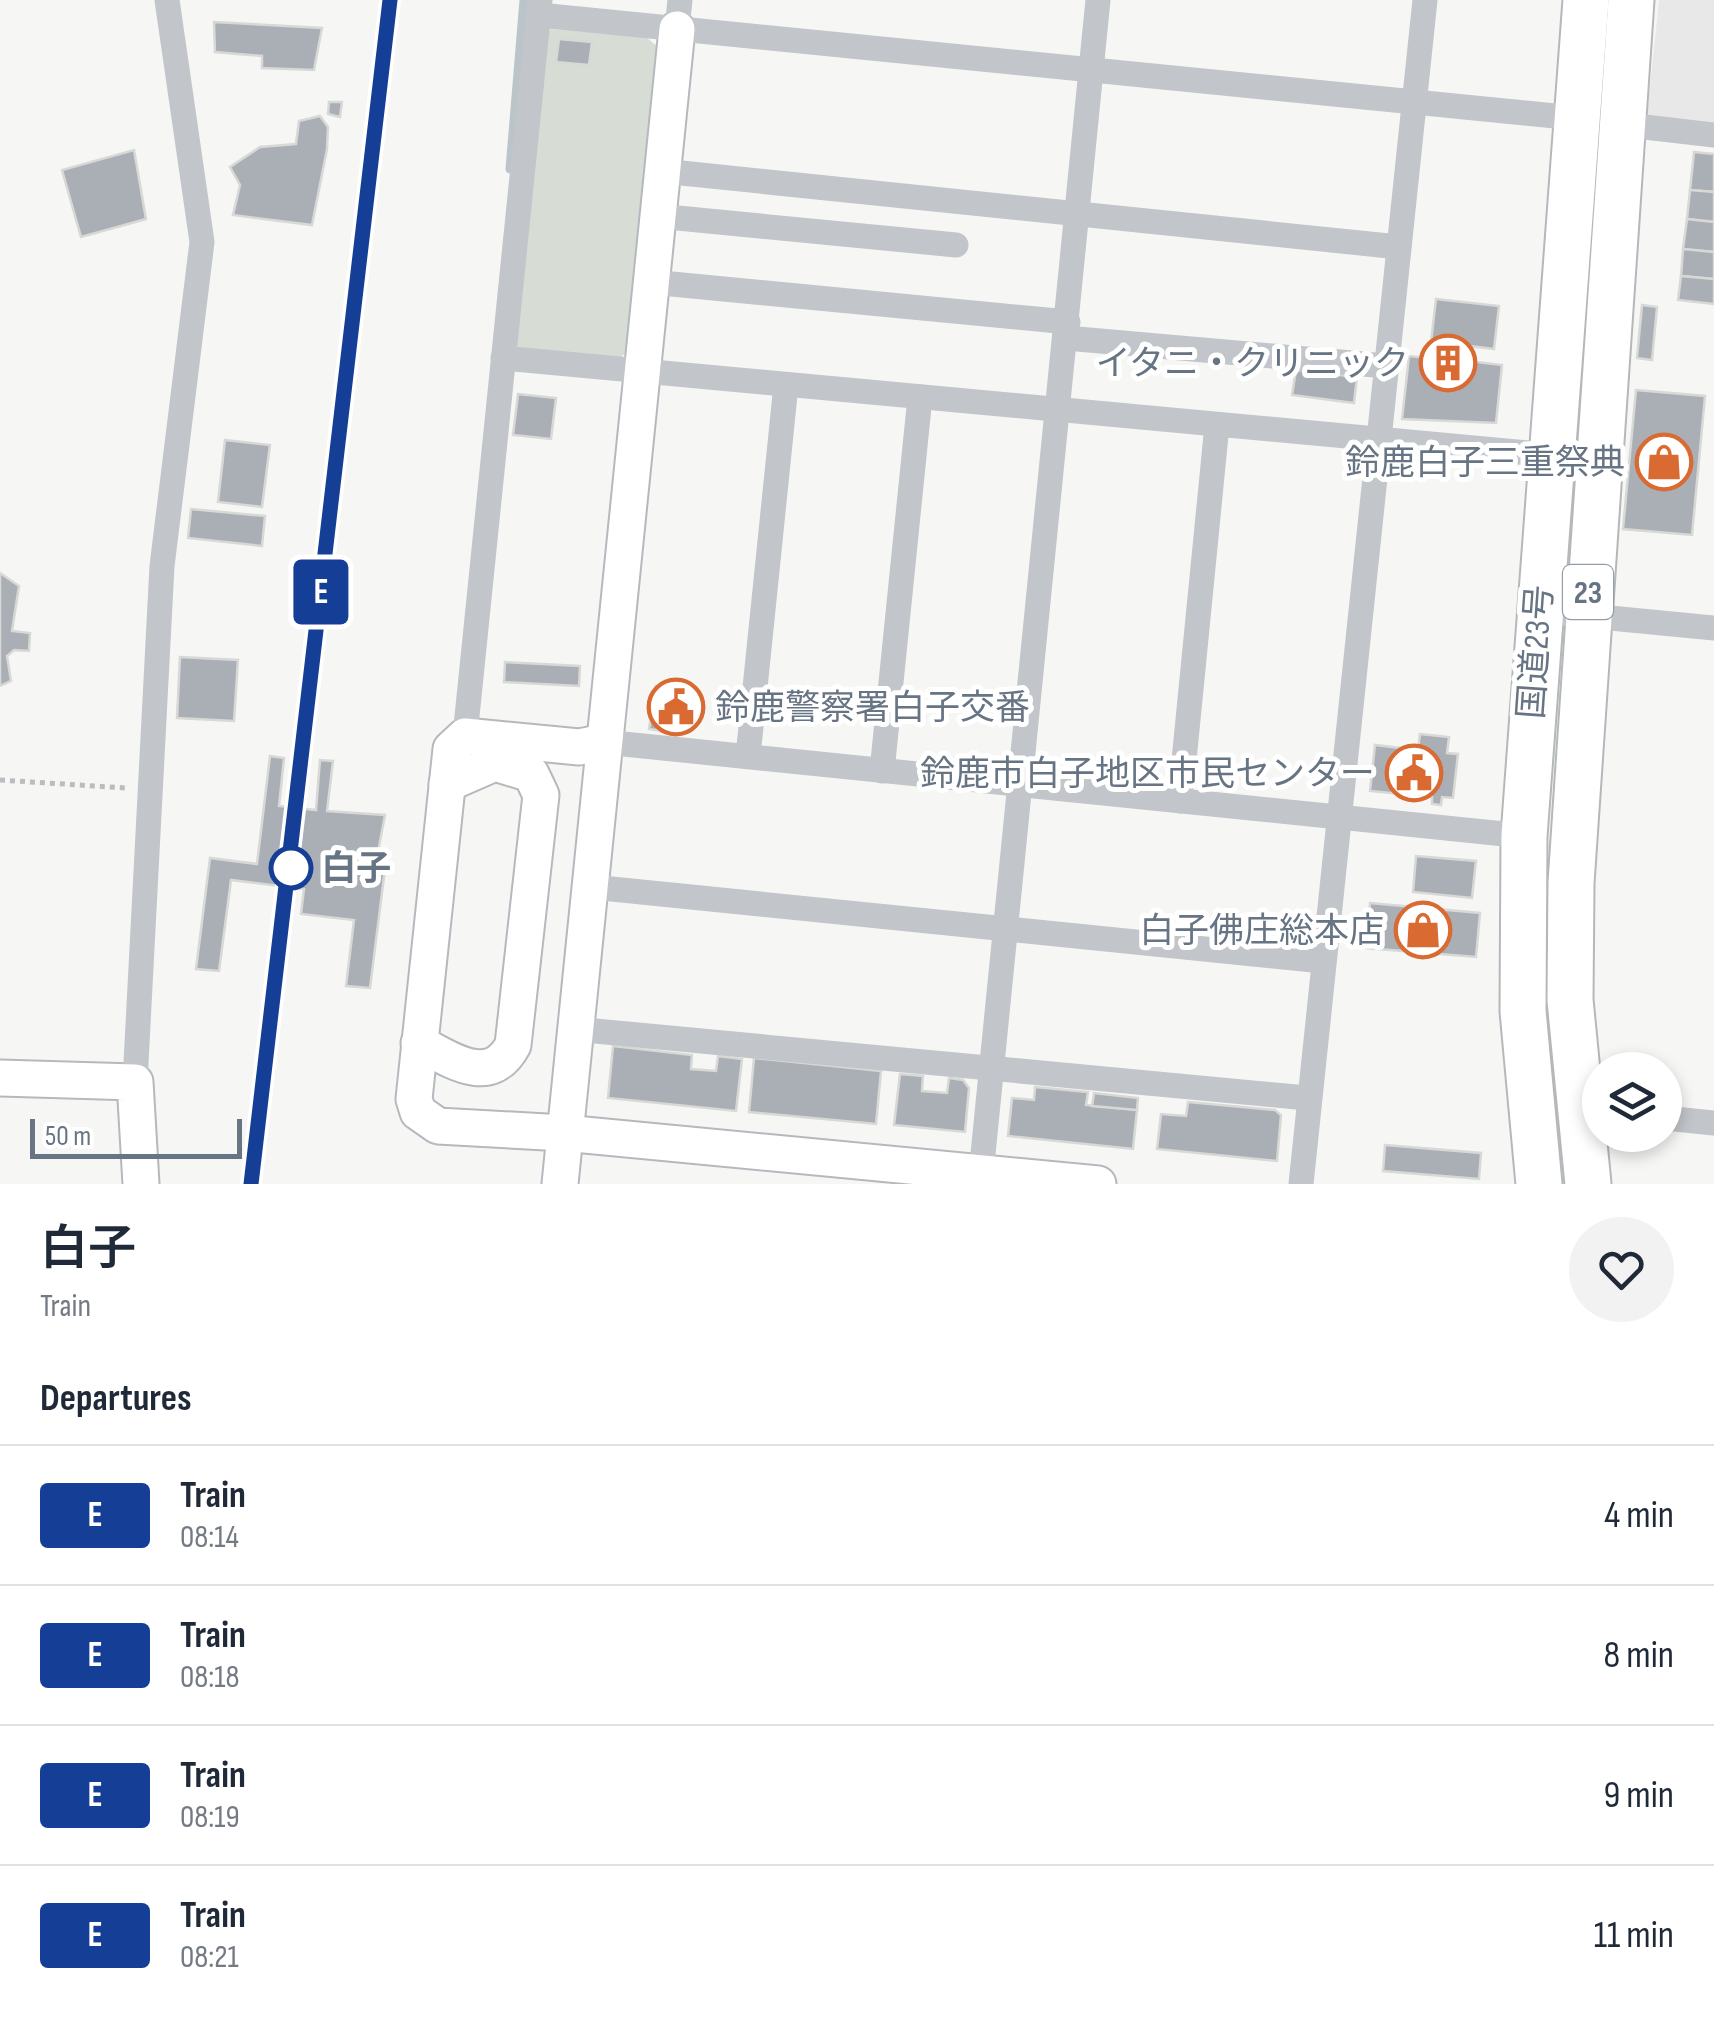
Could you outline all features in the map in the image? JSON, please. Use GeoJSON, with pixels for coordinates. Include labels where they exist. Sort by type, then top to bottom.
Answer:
{"type":"FeatureCollection","features":[{"type":"Feature","properties":{"kind":"highway","name":"国道23号"},"geometry":{"type":"LineString","coordinates":[[1538,1184],[1523,1011],[1524,836],[1574,118],[1586,0]]}},
{"type":"Feature","properties":{"kind":"highway","name":"国道23号"},"geometry":{"type":"LineString","coordinates":[[1582,1070],[1570,1000],[1571,883],[1619,124],[1631,0]]}},
{"type":"Feature","properties":{"kind":"highway","name":"国道23号"},"geometry":{"type":"LineString","coordinates":[[1588,1152],[1588,1184]]}},
{"type":"Feature","properties":{"kind":"street"},"geometry":{"type":"LineString","coordinates":[[140,1184],[134,1082],[162,566],[202,242],[168,0]]}},
{"type":"Feature","properties":{"kind":"street"},"geometry":{"type":"LineString","coordinates":[[980,1178],[1098,0]]}},
{"type":"Feature","properties":{"kind":"street"},"geometry":{"type":"LineString","coordinates":[[1301,1184],[1424,0]]}},
{"type":"Feature","properties":{"kind":"street"},"geometry":{"type":"LineString","coordinates":[[1098,1184],[980,1178],[564,1133],[438,1126],[426,1120],[414,1099],[451,749],[465,736],[540,7],[678,14],[1092,67],[1574,118]]}},
{"type":"Feature","properties":{"kind":"street"},"geometry":{"type":"LineString","coordinates":[[560,1184],[678,14]]}},
{"type":"Feature","properties":{"kind":"street"},"geometry":{"type":"LineString","coordinates":[[1619,124],[1714,135]]}},
{"type":"Feature","properties":{"kind":"street"},"geometry":{"type":"LineString","coordinates":[[662,171],[1398,247]]}},
{"type":"Feature","properties":{"kind":"street"},"geometry":{"type":"LineString","coordinates":[[657,216],[956,245]]}},
{"type":"Feature","properties":{"kind":"street"},"geometry":{"type":"LineString","coordinates":[[651,282],[1386,366]]}},
{"type":"Feature","properties":{"kind":"street"},"geometry":{"type":"LineString","coordinates":[[502,358],[1550,455]]}},
{"type":"Feature","properties":{"kind":"street"},"geometry":{"type":"LineString","coordinates":[[748,756],[786,385]]}},
{"type":"Feature","properties":{"kind":"street"},"geometry":{"type":"LineString","coordinates":[[882,771],[920,397]]}},
{"type":"Feature","properties":{"kind":"street"},"geometry":{"type":"LineString","coordinates":[[1180,801],[1217,425]]}},
{"type":"Feature","properties":{"kind":"street"},"geometry":{"type":"LineString","coordinates":[[1538,611],[1714,628]]}},
{"type":"Feature","properties":{"kind":"street"},"geometry":{"type":"LineString","coordinates":[[465,736],[579,747],[604,742],[1524,836]]}},
{"type":"Feature","properties":{"kind":"street"},"geometry":{"type":"LineString","coordinates":[[420,1042],[464,1066],[483,1069],[496,1066],[513,1046],[541,796],[531,774],[495,763],[447,784]]}},
{"type":"Feature","properties":{"kind":"street"},"geometry":{"type":"LineString","coordinates":[[592,887],[1323,961]]}},
{"type":"Feature","properties":{"kind":"street"},"geometry":{"type":"LineString","coordinates":[[574,1028],[993,1071],[1308,1098]]}},
{"type":"Feature","properties":{"kind":"street"},"geometry":{"type":"LineString","coordinates":[[0,1078],[134,1082]]}},
{"type":"Feature","properties":{"kind":"street"},"geometry":{"type":"LineString","coordinates":[[1682,1120],[1714,1123]]}},
{"type":"Feature","properties":{"kind":"path"},"geometry":{"type":"LineString","coordinates":[[0,780],[148,790]]}},
{"type":"Feature","properties":{"kind":"shaded area"},"geometry":{"type":"Polygon","coordinates":[[[1659,0],[1714,0],[1714,123],[1647,116],[1659,0]]]}},
{"type":"Feature","properties":{"kind":"shaded area"},"geometry":{"type":"Polygon","coordinates":[[[550,29],[646,37],[659,48],[627,352],[613,363],[521,353],[513,341],[540,43],[550,29]]]}},
{"type":"Feature","properties":{"kind":"building"},"geometry":{"type":"Polygon","coordinates":[[[214,22],[322,28],[314,70],[262,68],[262,56],[215,52],[214,22]]]}},
{"type":"Feature","properties":{"kind":"building"},"geometry":{"type":"Polygon","coordinates":[[[559,39],[592,42],[589,65],[556,62],[559,39]]]}},
{"type":"Feature","properties":{"kind":"building"},"geometry":{"type":"Polygon","coordinates":[[[329,102],[342,102],[340,117],[328,114],[329,102]]]}},
{"type":"Feature","properties":{"kind":"building"},"geometry":{"type":"Polygon","coordinates":[[[320,116],[328,127],[327,149],[312,225],[233,215],[240,185],[230,167],[260,147],[296,144],[299,121],[320,116]]]}},
{"type":"Feature","properties":{"kind":"building"},"geometry":{"type":"Polygon","coordinates":[[[134,150],[146,219],[81,237],[62,170],[134,150]]]}},
{"type":"Feature","properties":{"kind":"building"},"geometry":{"type":"Polygon","coordinates":[[[1694,152],[1714,154],[1714,192],[1690,190],[1694,152]]]}},
{"type":"Feature","properties":{"kind":"building"},"geometry":{"type":"Polygon","coordinates":[[[1690,190],[1714,192],[1714,222],[1687,219],[1690,190]]]}},
{"type":"Feature","properties":{"kind":"building"},"geometry":{"type":"Polygon","coordinates":[[[1687,219],[1714,222],[1714,252],[1683,249],[1687,219]]]}},
{"type":"Feature","properties":{"kind":"building"},"geometry":{"type":"Polygon","coordinates":[[[1683,249],[1714,252],[1714,279],[1681,276],[1683,249]]]}},
{"type":"Feature","properties":{"kind":"building"},"geometry":{"type":"Polygon","coordinates":[[[1681,276],[1714,279],[1714,304],[1678,300],[1681,276]]]}},
{"type":"Feature","properties":{"kind":"building","name":"イタニ・クリニック"},"geometry":{"type":"Polygon","coordinates":[[[1436,299],[1499,306],[1494,349],[1469,346],[1468,361],[1502,365],[1496,423],[1402,419],[1409,356],[1458,361],[1460,345],[1431,342],[1436,299]]]}},
{"type":"Feature","properties":{"kind":"building"},"geometry":{"type":"Polygon","coordinates":[[[1642,305],[1657,307],[1652,360],[1637,358],[1642,305]]]}},
{"type":"Feature","properties":{"kind":"building"},"geometry":{"type":"Polygon","coordinates":[[[1296,370],[1357,377],[1354,403],[1292,395],[1296,370]]]}},
{"type":"Feature","properties":{"kind":"building","name":"鈴鹿白子三重祭典"},"geometry":{"type":"Polygon","coordinates":[[[1636,390],[1705,396],[1692,535],[1623,529],[1636,390]]]}},
{"type":"Feature","properties":{"kind":"building"},"geometry":{"type":"Polygon","coordinates":[[[518,394],[556,398],[551,439],[513,435],[518,394]]]}},
{"type":"Feature","properties":{"kind":"building"},"geometry":{"type":"Polygon","coordinates":[[[225,440],[270,445],[262,507],[218,502],[225,440]]]}},
{"type":"Feature","properties":{"kind":"building"},"geometry":{"type":"Polygon","coordinates":[[[191,509],[265,516],[262,546],[188,538],[191,509]]]}},
{"type":"Feature","properties":{"kind":"building"},"geometry":{"type":"Polygon","coordinates":[[[0,573],[19,586],[12,631],[30,633],[29,651],[14,650],[7,656],[11,681],[0,686],[0,573]]]}},
{"type":"Feature","properties":{"kind":"building"},"geometry":{"type":"Polygon","coordinates":[[[180,657],[238,660],[234,721],[177,718],[180,657]]]}},
{"type":"Feature","properties":{"kind":"building"},"geometry":{"type":"Polygon","coordinates":[[[505,662],[580,666],[579,686],[504,682],[505,662]]]}},
{"type":"Feature","properties":{"kind":"building"},"geometry":{"type":"Polygon","coordinates":[[[656,686],[699,692],[693,729],[678,726],[677,733],[649,729],[656,686]]]}},
{"type":"Feature","properties":{"kind":"building","name":"鈴鹿市白子地区市民センター"},"geometry":{"type":"Polygon","coordinates":[[[1420,734],[1449,737],[1447,753],[1458,754],[1453,798],[1442,797],[1441,805],[1432,804],[1432,797],[1370,791],[1375,745],[1418,750],[1420,734]]]}},
{"type":"Feature","properties":{"kind":"building"},"geometry":{"type":"Polygon","coordinates":[[[270,756],[284,758],[279,806],[316,810],[320,760],[333,761],[327,811],[385,815],[375,868],[385,869],[370,988],[346,986],[354,920],[301,914],[304,889],[231,880],[219,971],[196,969],[210,858],[257,864],[270,756]]]}},
{"type":"Feature","properties":{"kind":"building"},"geometry":{"type":"Polygon","coordinates":[[[1416,856],[1476,861],[1472,898],[1413,892],[1416,856]]]}},
{"type":"Feature","properties":{"kind":"building","name":"白子佛庄総本店"},"geometry":{"type":"Polygon","coordinates":[[[1370,903],[1480,913],[1476,957],[1366,948],[1370,903]]]}},
{"type":"Feature","properties":{"kind":"building"},"geometry":{"type":"Polygon","coordinates":[[[613,1046],[692,1055],[691,1069],[716,1071],[718,1056],[742,1059],[736,1111],[608,1098],[613,1046]]]}},
{"type":"Feature","properties":{"kind":"building"},"geometry":{"type":"Polygon","coordinates":[[[754,1058],[881,1071],[876,1124],[749,1112],[754,1058]]]}},
{"type":"Feature","properties":{"kind":"building"},"geometry":{"type":"Polygon","coordinates":[[[900,1074],[923,1076],[922,1091],[947,1093],[949,1078],[963,1080],[969,1088],[965,1132],[894,1125],[900,1074]]]}},
{"type":"Feature","properties":{"kind":"building"},"geometry":{"type":"Polygon","coordinates":[[[1035,1087],[1088,1092],[1086,1105],[1137,1110],[1133,1149],[1008,1136],[1012,1098],[1034,1100],[1035,1087]]]}},
{"type":"Feature","properties":{"kind":"building"},"geometry":{"type":"Polygon","coordinates":[[[1094,1093],[1138,1098],[1137,1110],[1092,1106],[1094,1093]]]}},
{"type":"Feature","properties":{"kind":"building"},"geometry":{"type":"Polygon","coordinates":[[[1188,1102],[1275,1110],[1281,1115],[1277,1161],[1157,1149],[1161,1114],[1186,1116],[1188,1102]]]}},
{"type":"Feature","properties":{"kind":"building"},"geometry":{"type":"Polygon","coordinates":[[[1385,1145],[1481,1153],[1479,1179],[1383,1171],[1385,1145]]]}},
{"type":"Feature","properties":{"kind":"waterway"},"geometry":{"type":"LineString","coordinates":[[510,169],[524,0]]}},
{"type":"Feature","properties":{"kind":"railway"},"geometry":{"type":"LineString","coordinates":[[251,1184],[390,0]]}},
{"type":"Feature","properties":{"kind":"train","name":"E"},"geometry":{"type":"LineString","coordinates":[[251,1184],[390,0]]}},
{"type":"Feature","properties":{"kind":"place","name":"イタニ・クリニック"},"geometry":{"type":"Point","coordinates":[1448,363]}},
{"type":"Feature","properties":{"kind":"place","name":"鈴鹿白子三重祭典"},"geometry":{"type":"Point","coordinates":[1664,462]}},
{"type":"Feature","properties":{"kind":"place","name":"鈴鹿警察署白子交番"},"geometry":{"type":"Point","coordinates":[676,707]}},
{"type":"Feature","properties":{"kind":"place","name":"鈴鹿市白子地区市民センター"},"geometry":{"type":"Point","coordinates":[1414,773]}},
{"type":"Feature","properties":{"kind":"place","name":"白子"},"geometry":{"type":"Point","coordinates":[291,868]}},
{"type":"Feature","properties":{"kind":"place","name":"白子佛庄総本店"},"geometry":{"type":"Point","coordinates":[1423,930]}}]}
